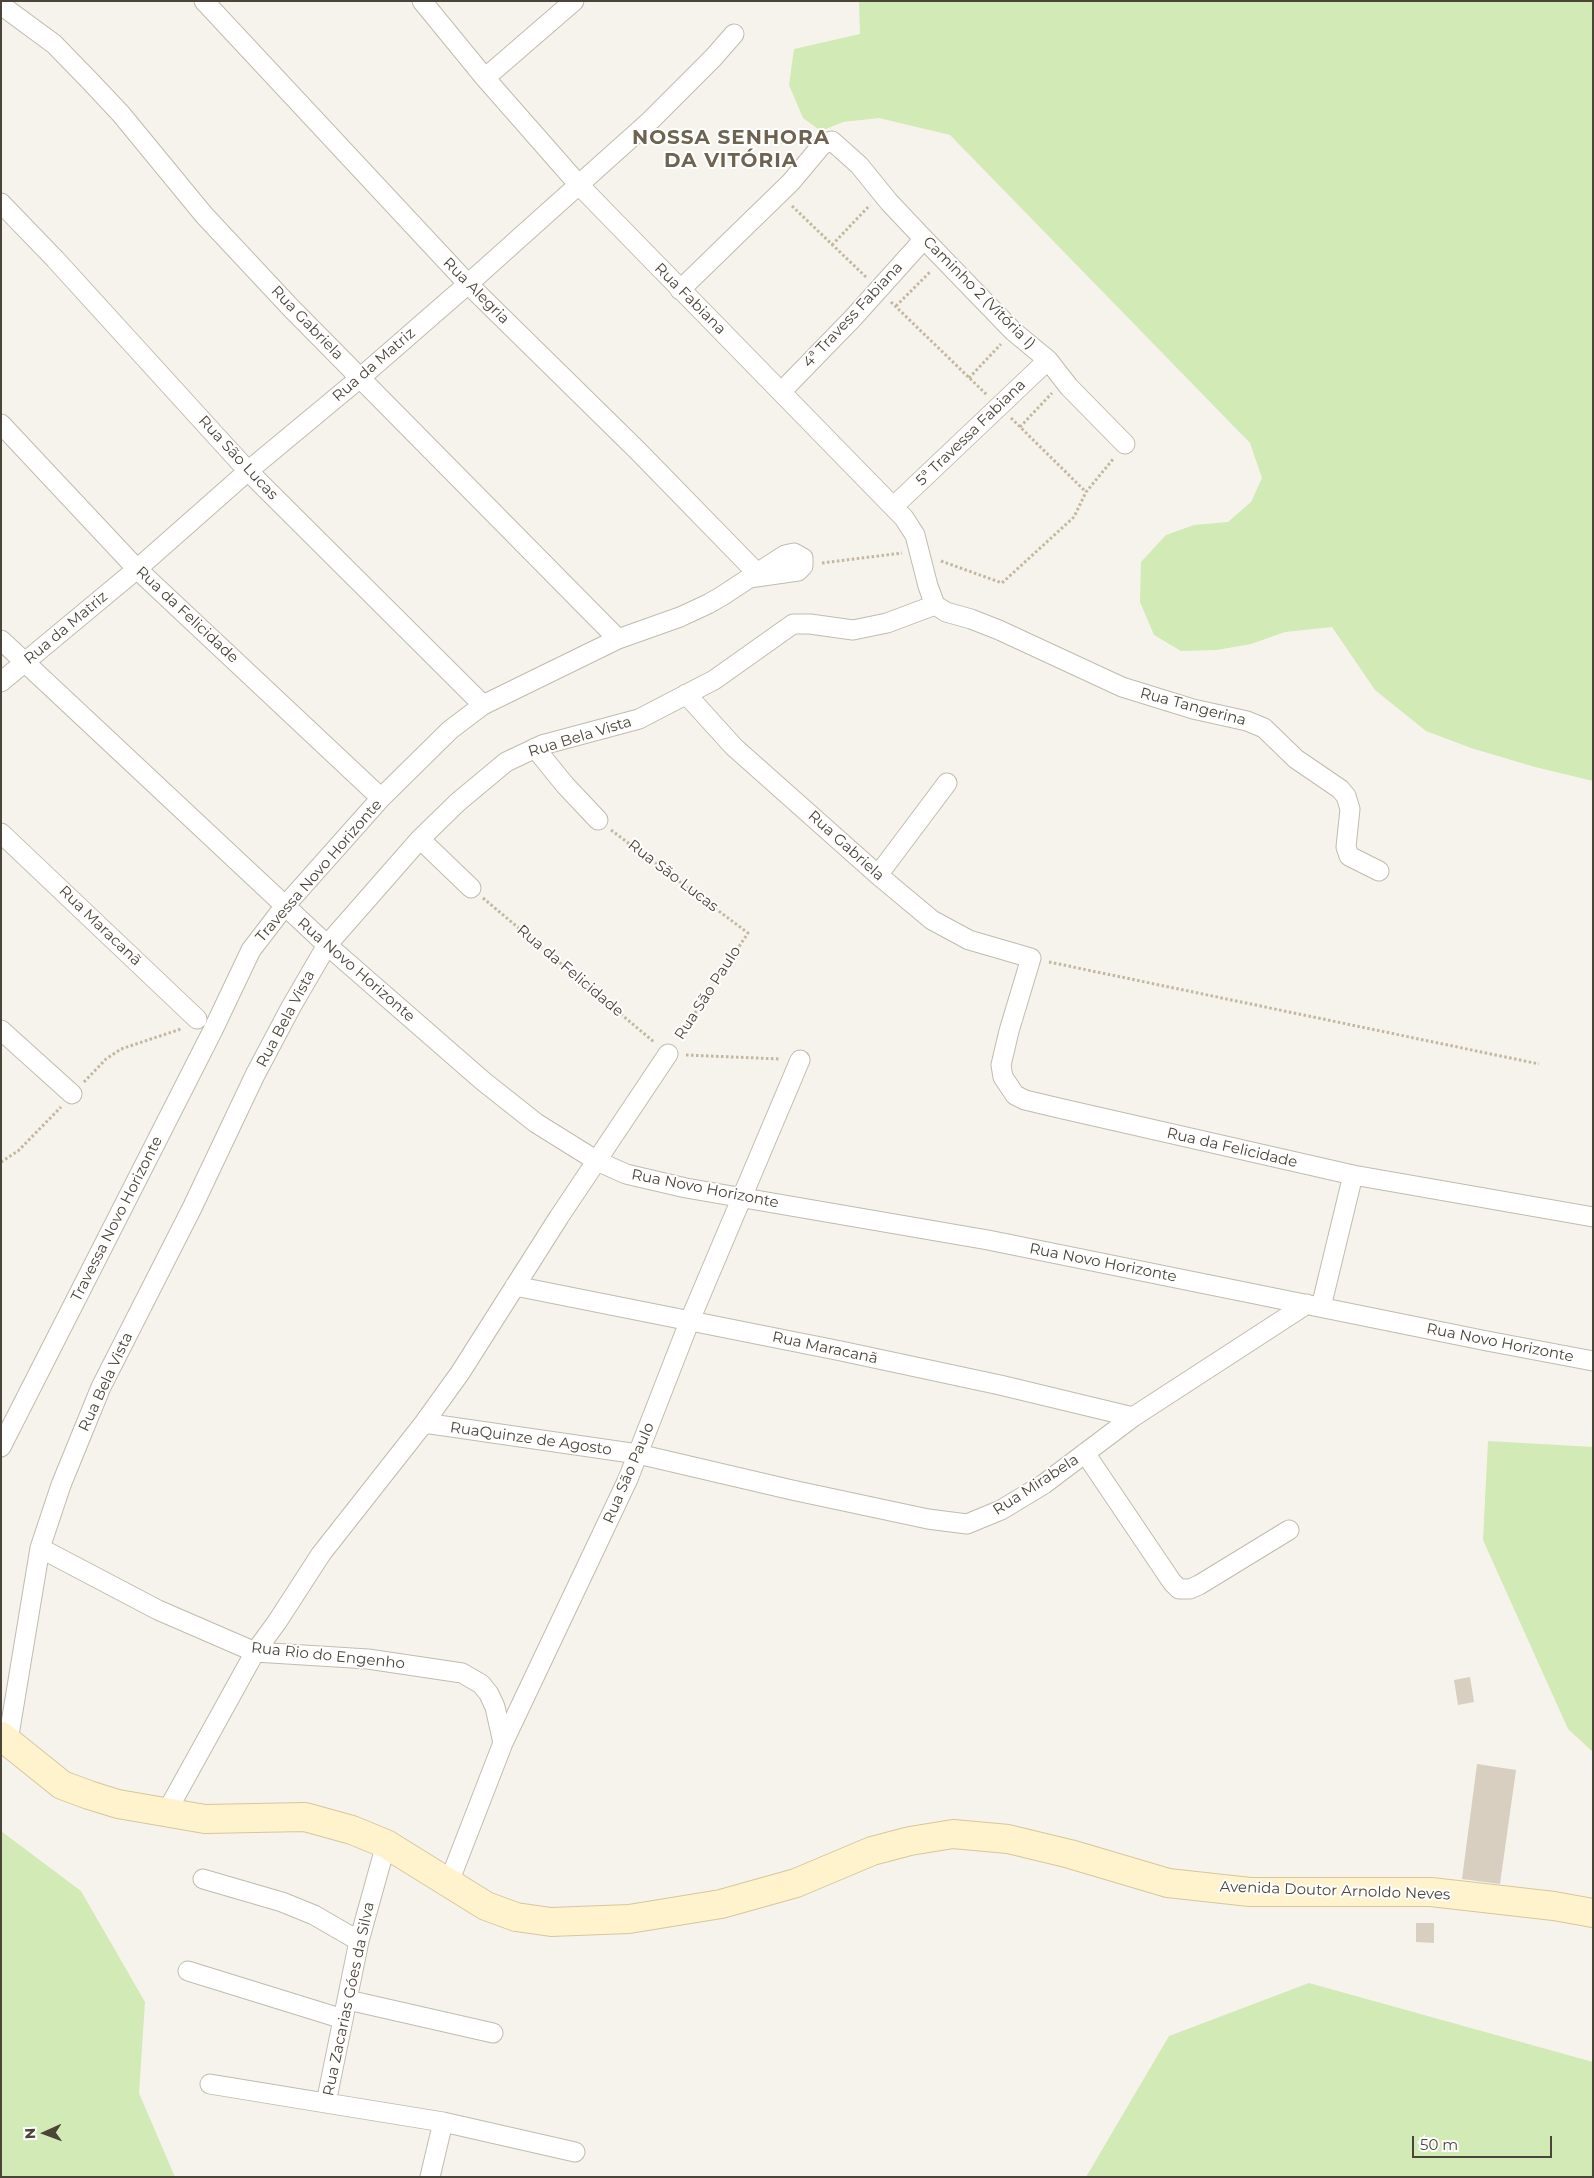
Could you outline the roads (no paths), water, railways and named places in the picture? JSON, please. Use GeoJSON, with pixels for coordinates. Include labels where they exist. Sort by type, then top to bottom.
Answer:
{"type":"FeatureCollection","features":[{"type":"Feature","properties":{"kind":"main road","name":"Avenida Doutor Arnoldo Neves"},"geometry":{"type":"LineString","coordinates":[[5,1738],[62,1785],[118,1804],[205,1819],[305,1817],[352,1830],[386,1844],[486,1906],[516,1917],[551,1922],[629,1919],[721,1904],[796,1883],[872,1851],[910,1841],[953,1834],[1008,1839],[1070,1854],[1168,1883],[1250,1892],[1431,1892],[1554,1906],[1593,1913]]}},
{"type":"Feature","properties":{"kind":"street","name":"Rua Alegria"},"geometry":{"type":"LineString","coordinates":[[204,1],[468,284],[638,451],[753,575]]}},
{"type":"Feature","properties":{"kind":"street","name":"Rua Fabiana"},"geometry":{"type":"LineString","coordinates":[[422,1],[485,78],[579,185],[894,506],[910,526],[921,552],[928,586],[935,605]]}},
{"type":"Feature","properties":{"kind":"street"},"geometry":{"type":"LineString","coordinates":[[485,78],[574,1]]}},
{"type":"Feature","properties":{"kind":"street","name":"Rua Gabriela"},"geometry":{"type":"LineString","coordinates":[[1,5],[54,44],[121,114],[204,215],[360,378],[618,639]]}},
{"type":"Feature","properties":{"kind":"street","name":"Rua da Matriz"},"geometry":{"type":"LineString","coordinates":[[1,682],[137,569],[248,471],[360,378],[468,284],[651,120],[713,58],[734,34]]}},
{"type":"Feature","properties":{"kind":"street","name":"Caminho 2 (Vitória I)"},"geometry":{"type":"LineString","coordinates":[[680,290],[779,193],[822,146],[828,142],[834,142],[859,165],[924,239],[1013,331],[1048,360],[1064,380],[1125,444]]}},
{"type":"Feature","properties":{"kind":"street","name":"Rua São Lucas"},"geometry":{"type":"LineString","coordinates":[[1,203],[55,259],[248,471],[482,705]]}},
{"type":"Feature","properties":{"kind":"street","name":"4ª Travess Fabiana"},"geometry":{"type":"LineString","coordinates":[[782,391],[853,318],[924,239]]}},
{"type":"Feature","properties":{"kind":"street","name":"5ª Travessa Fabiana"},"geometry":{"type":"LineString","coordinates":[[894,506],[1048,360]]}},
{"type":"Feature","properties":{"kind":"street","name":"Rua da Felicidade"},"geometry":{"type":"LineString","coordinates":[[1,424],[137,569],[381,798]]}},
{"type":"Feature","properties":{"kind":"street","name":"Travessa Novo Horizonte"},"geometry":{"type":"LineString","coordinates":[[1,1448],[252,950],[284,906],[381,798],[450,730],[482,705],[618,639],[696,610],[791,553],[802,556],[803,566]]}},
{"type":"Feature","properties":{"kind":"street","name":"Rua Bela Vista"},"geometry":{"type":"LineString","coordinates":[[5,1738],[40,1548],[61,1485],[101,1387],[192,1208],[255,1075],[326,945],[420,839],[483,780],[506,762],[535,748],[639,719],[714,680],[793,624],[810,624],[853,630],[887,623],[935,605]]}},
{"type":"Feature","properties":{"kind":"street","name":"Rua Tangerina"},"geometry":{"type":"LineString","coordinates":[[935,605],[946,612],[999,630],[1122,687],[1194,710],[1247,721],[1264,728],[1296,759],[1340,789],[1346,796],[1350,809],[1346,847],[1349,856],[1379,871]]}},
{"type":"Feature","properties":{"kind":"street","name":"Rua Novo Horizonte"},"geometry":{"type":"LineString","coordinates":[[1,640],[326,945],[483,1081],[536,1123],[597,1161],[626,1174],[686,1188],[988,1240],[1593,1361]]}},
{"type":"Feature","properties":{"kind":"street","name":"Rua Gabriela"},"geometry":{"type":"LineString","coordinates":[[686,694],[734,747],[878,875],[932,920],[969,940],[996,950],[1031,958]]}},
{"type":"Feature","properties":{"kind":"street"},"geometry":{"type":"LineString","coordinates":[[535,748],[565,785],[598,820]]}},
{"type":"Feature","properties":{"kind":"street"},"geometry":{"type":"LineString","coordinates":[[878,875],[946,783]]}},
{"type":"Feature","properties":{"kind":"street","name":"Rua Maracanã"},"geometry":{"type":"LineString","coordinates":[[1,833],[197,1019]]}},
{"type":"Feature","properties":{"kind":"street"},"geometry":{"type":"LineString","coordinates":[[420,839],[471,888]]}},
{"type":"Feature","properties":{"kind":"street","name":"Rua da Felicidade"},"geometry":{"type":"LineString","coordinates":[[1031,958],[1001,1065],[1003,1077],[1015,1095],[1025,1100],[1353,1175],[1593,1216]]}},
{"type":"Feature","properties":{"kind":"street"},"geometry":{"type":"LineString","coordinates":[[1,1030],[72,1094]]}},
{"type":"Feature","properties":{"kind":"street"},"geometry":{"type":"LineString","coordinates":[[166,1813],[255,1652],[322,1554],[424,1423],[460,1373],[668,1054]]}},
{"type":"Feature","properties":{"kind":"street","name":"Rua São Paulo"},"geometry":{"type":"LineString","coordinates":[[449,1882],[503,1743],[531,1679],[604,1534],[638,1454],[690,1320],[744,1197],[800,1060]]}},
{"type":"Feature","properties":{"kind":"street"},"geometry":{"type":"LineString","coordinates":[[1314,1306],[1353,1175]]}},
{"type":"Feature","properties":{"kind":"street","name":"Rua Maracanã"},"geometry":{"type":"LineString","coordinates":[[515,1286],[690,1320],[1000,1385],[1133,1417]]}},
{"type":"Feature","properties":{"kind":"street","name":"Rua Mirabela"},"geometry":{"type":"LineString","coordinates":[[638,1454],[928,1519],[967,1524],[1001,1510],[1044,1484],[1133,1417],[1314,1306]]}},
{"type":"Feature","properties":{"kind":"street","name":"RuaQuinze de Agosto"},"geometry":{"type":"LineString","coordinates":[[424,1423],[638,1454]]}},
{"type":"Feature","properties":{"kind":"street"},"geometry":{"type":"LineString","coordinates":[[1085,1453],[1172,1582],[1179,1589],[1190,1589],[1199,1585],[1289,1530]]}},
{"type":"Feature","properties":{"kind":"street","name":"Rua Rio do Engenho"},"geometry":{"type":"LineString","coordinates":[[40,1548],[158,1610],[255,1652],[368,1659],[462,1673],[481,1684],[489,1694],[495,1707],[503,1743]]}},
{"type":"Feature","properties":{"kind":"street","name":"Rua Zacarias Góes da Silva"},"geometry":{"type":"LineString","coordinates":[[386,1844],[358,1941],[348,2000],[326,2103],[443,2122],[575,2152]]}},
{"type":"Feature","properties":{"kind":"street"},"geometry":{"type":"LineString","coordinates":[[203,1879],[282,1902],[314,1915],[358,1941]]}},
{"type":"Feature","properties":{"kind":"street"},"geometry":{"type":"LineString","coordinates":[[188,1971],[343,2019]]}},
{"type":"Feature","properties":{"kind":"street"},"geometry":{"type":"LineString","coordinates":[[348,2000],[493,2033]]}},
{"type":"Feature","properties":{"kind":"street"},"geometry":{"type":"LineString","coordinates":[[210,2084],[326,2103]]}},
{"type":"Feature","properties":{"kind":"street"},"geometry":{"type":"LineString","coordinates":[[430,2177],[443,2122]]}},
{"type":"Feature","properties":{"kind":"district","name":"NOSSA SENHORA DA VITÓRIA"},"geometry":{"type":"Point","coordinates":[731,150]}}]}
